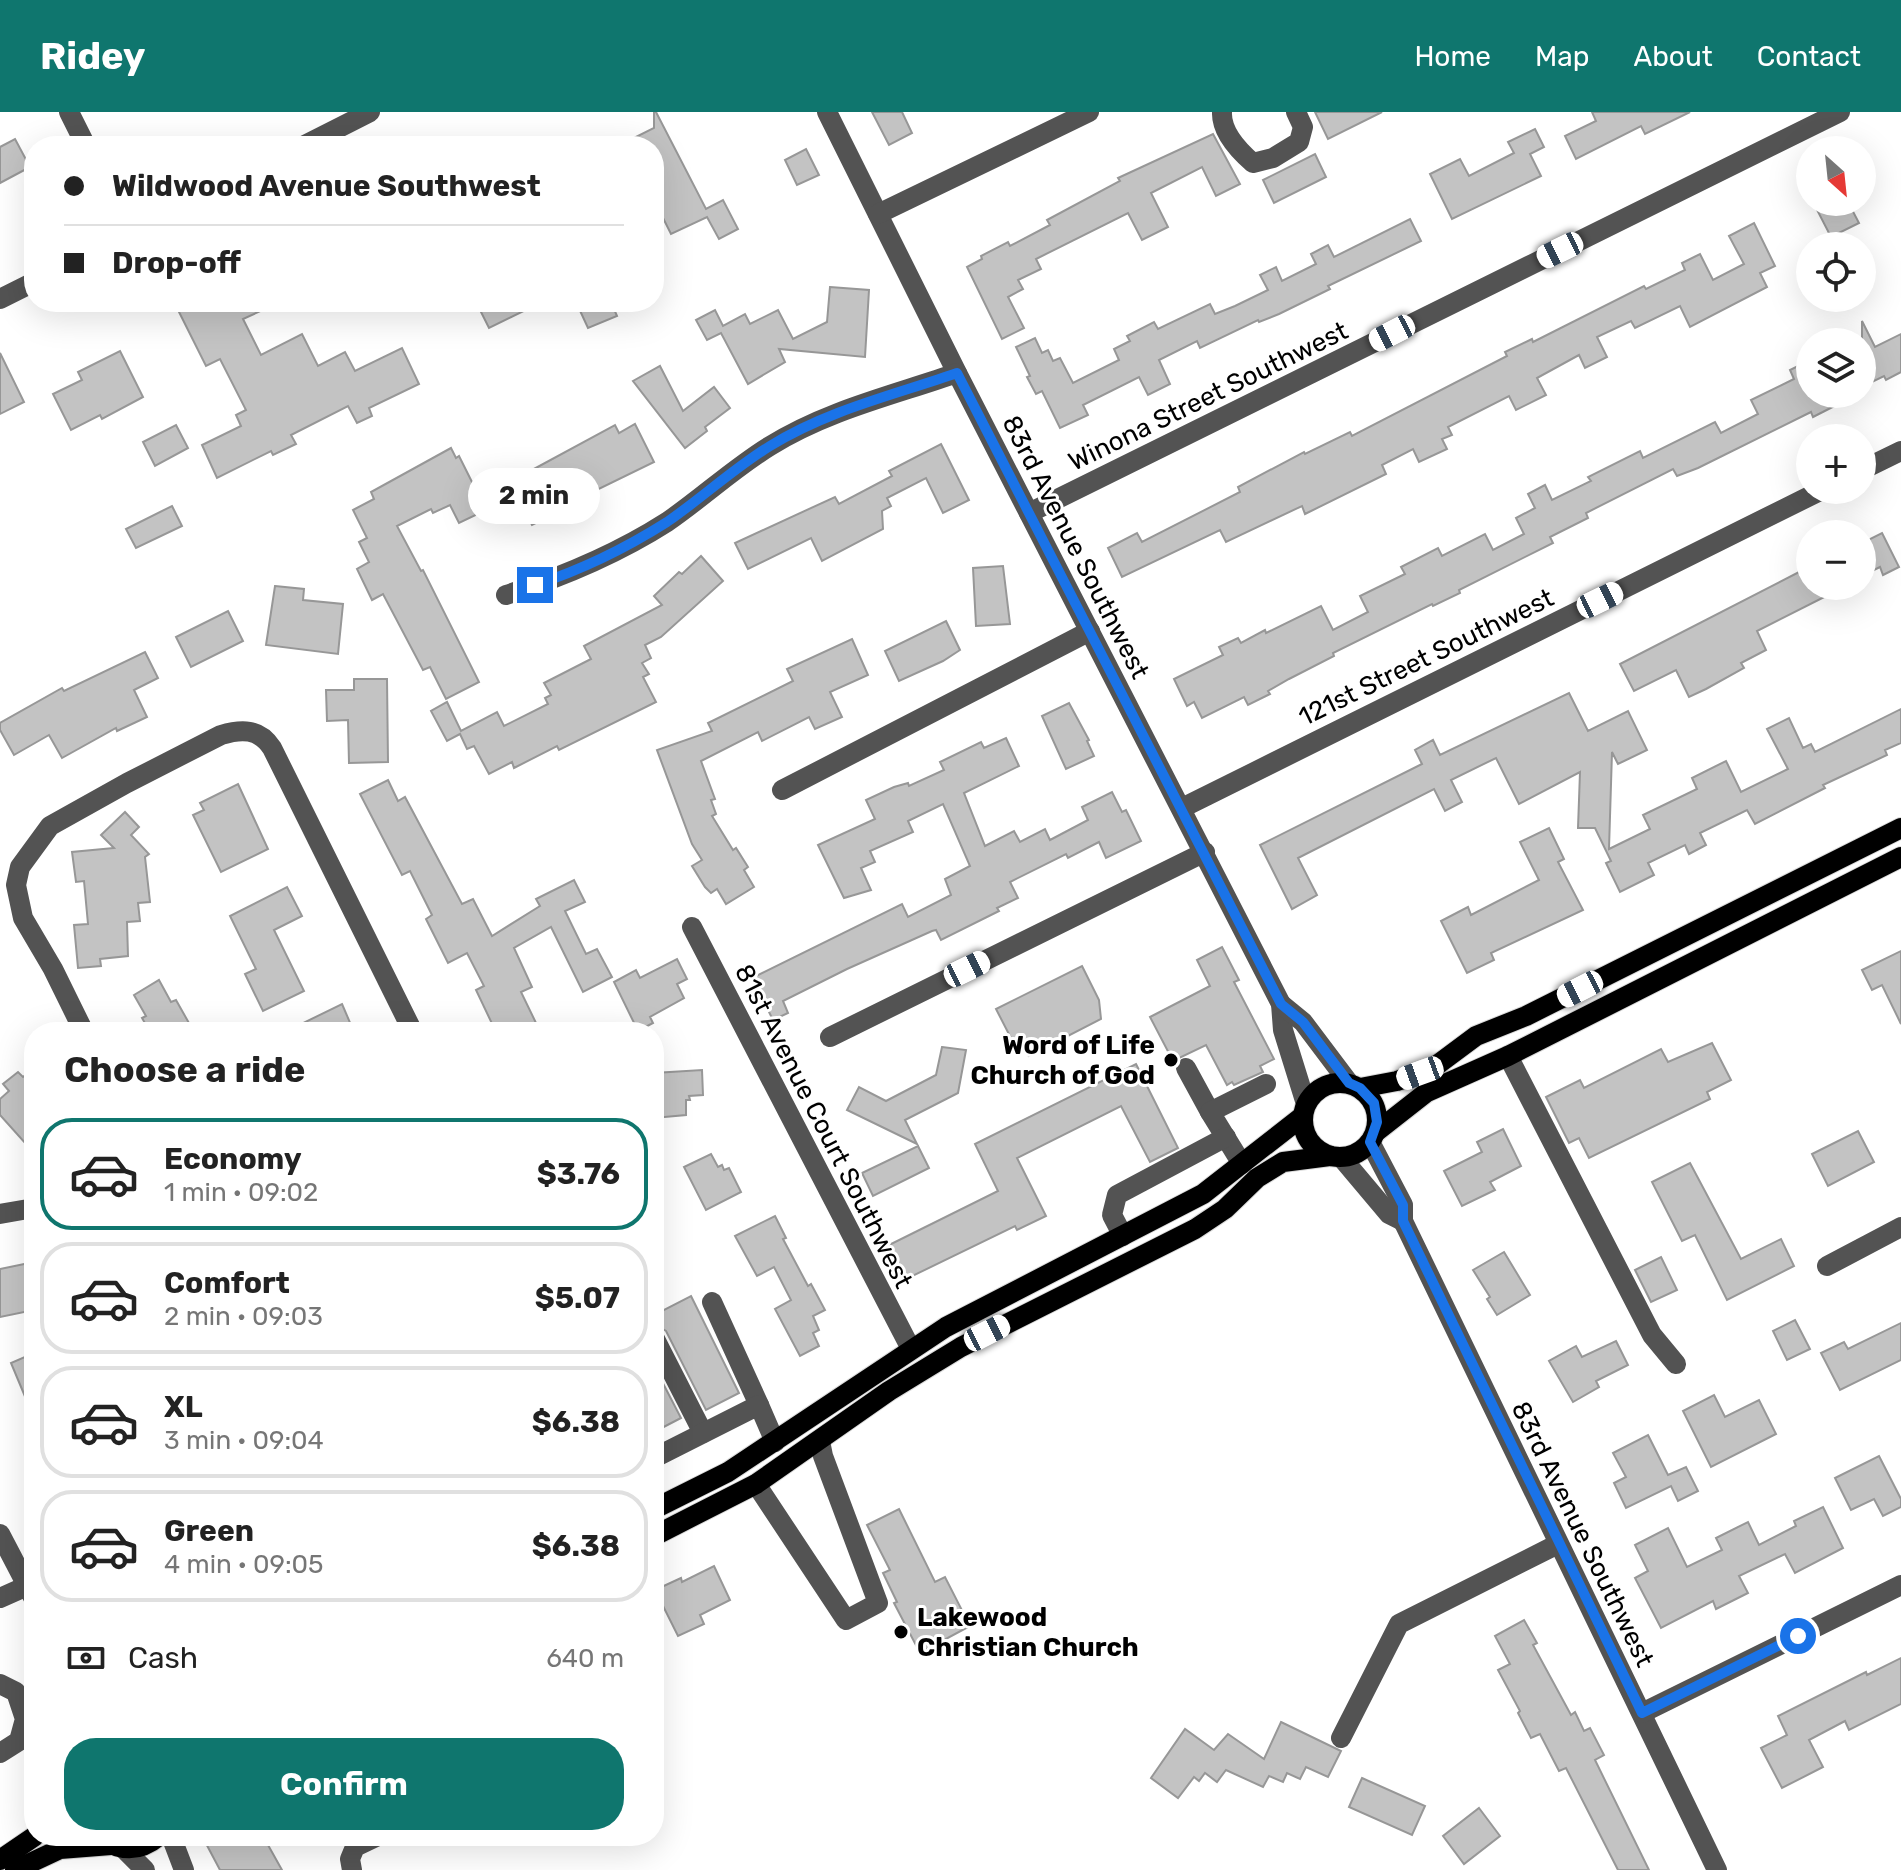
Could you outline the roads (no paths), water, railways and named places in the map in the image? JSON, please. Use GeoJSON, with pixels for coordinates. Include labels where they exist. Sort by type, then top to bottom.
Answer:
{"type":"FeatureCollection","features":[{"type":"Feature","properties":{"kind":"main road"},"geometry":{"type":"LineString","coordinates":[[664,1504],[728,1472],[946,1327],[1203,1194],[1304,1110],[1313,1093],[1323,1086],[1336,1082],[1354,1085],[1397,1081],[1420,1073],[1437,1065],[1462,1043],[1526,1016],[1901,828]]}},
{"type":"Feature","properties":{"kind":"main road"},"geometry":{"type":"LineString","coordinates":[[664,1531],[756,1484],[889,1391],[961,1347],[1195,1229],[1225,1209],[1257,1178],[1283,1162],[1362,1150],[1427,1092],[1508,1056],[1901,857]]}},
{"type":"Feature","properties":{"kind":"main road"},"geometry":{"type":"LineString","coordinates":[[1354,1085],[1374,1103],[1377,1112],[1373,1137]]}},
{"type":"Feature","properties":{"kind":"main road"},"geometry":{"type":"LineString","coordinates":[[1304,1110],[1304,1129],[1309,1141],[1318,1150],[1335,1156]]}},
{"type":"Feature","properties":{"kind":"main road"},"geometry":{"type":"LineString","coordinates":[[0,1860],[24,1844]]}},
{"type":"Feature","properties":{"kind":"main road"},"geometry":{"type":"LineString","coordinates":[[15,1870],[60,1849],[86,1846]]}},
{"type":"Feature","properties":{"kind":"street"},"geometry":{"type":"LineString","coordinates":[[69,112],[81,136]]}},
{"type":"Feature","properties":{"kind":"street"},"geometry":{"type":"LineString","coordinates":[[323,136],[370,112]]}},
{"type":"Feature","properties":{"kind":"street","name":"83rd Avenue Southwest"},"geometry":{"type":"LineString","coordinates":[[827,112],[957,373],[1281,1004],[1283,1030],[1304,1110]]}},
{"type":"Feature","properties":{"kind":"street"},"geometry":{"type":"LineString","coordinates":[[878,214],[1089,112]]}},
{"type":"Feature","properties":{"kind":"street"},"geometry":{"type":"LineString","coordinates":[[1222,112],[1222,122],[1238,150],[1253,163],[1273,158],[1299,142],[1303,127],[1296,112]]}},
{"type":"Feature","properties":{"kind":"street","name":"Winona Street Southwest"},"geometry":{"type":"LineString","coordinates":[[1029,513],[1840,112]]}},
{"type":"Feature","properties":{"kind":"street"},"geometry":{"type":"LineString","coordinates":[[0,299],[24,287]]}},
{"type":"Feature","properties":{"kind":"street"},"geometry":{"type":"LineString","coordinates":[[506,595],[564,576],[631,543],[667,522],[769,446],[817,420],[957,373]]}},
{"type":"Feature","properties":{"kind":"street"},"geometry":{"type":"LineString","coordinates":[[1876,463],[1901,451]]}},
{"type":"Feature","properties":{"kind":"street","name":"121st Street Southwest"},"geometry":{"type":"LineString","coordinates":[[1182,808],[1796,503]]}},
{"type":"Feature","properties":{"kind":"street"},"geometry":{"type":"LineString","coordinates":[[782,790],[1090,631]]}},
{"type":"Feature","properties":{"kind":"street"},"geometry":{"type":"LineString","coordinates":[[79,1022],[23,918],[16,885],[20,867],[50,826],[221,735],[237,730],[249,731],[266,739],[272,748],[408,1022]]}},
{"type":"Feature","properties":{"kind":"street"},"geometry":{"type":"LineString","coordinates":[[830,1037],[1205,852]]}},
{"type":"Feature","properties":{"kind":"street","name":"81st Avenue Court Southwest"},"geometry":{"type":"LineString","coordinates":[[692,927],[911,1349]]}},
{"type":"Feature","properties":{"kind":"street","name":"83rd Avenue Southwest"},"geometry":{"type":"LineString","coordinates":[[1281,1004],[1303,1022],[1354,1085]]}},
{"type":"Feature","properties":{"kind":"street"},"geometry":{"type":"LineString","coordinates":[[1508,1056],[1652,1335],[1676,1364]]}},
{"type":"Feature","properties":{"kind":"street"},"geometry":{"type":"LineString","coordinates":[[1186,1068],[1242,1164]]}},
{"type":"Feature","properties":{"kind":"street"},"geometry":{"type":"LineString","coordinates":[[1210,1112],[1266,1084]]}},
{"type":"Feature","properties":{"kind":"street"},"geometry":{"type":"LineString","coordinates":[[1123,1236],[1112,1215],[1117,1195],[1226,1137]]}},
{"type":"Feature","properties":{"kind":"street","name":"83rd Avenue Southwest"},"geometry":{"type":"LineString","coordinates":[[1373,1137],[1403,1205],[1403,1221],[1717,1870]]}},
{"type":"Feature","properties":{"kind":"street","name":"83rd Avenue Southwest"},"geometry":{"type":"LineString","coordinates":[[1335,1156],[1389,1214],[1403,1221]]}},
{"type":"Feature","properties":{"kind":"street"},"geometry":{"type":"LineString","coordinates":[[0,1214],[24,1210]]}},
{"type":"Feature","properties":{"kind":"street"},"geometry":{"type":"LineString","coordinates":[[1827,1266],[1901,1227]]}},
{"type":"Feature","properties":{"kind":"street"},"geometry":{"type":"LineString","coordinates":[[712,1302],[775,1442]]}},
{"type":"Feature","properties":{"kind":"street"},"geometry":{"type":"LineString","coordinates":[[664,1357],[703,1433]]}},
{"type":"Feature","properties":{"kind":"street"},"geometry":{"type":"LineString","coordinates":[[664,1453],[759,1405]]}},
{"type":"Feature","properties":{"kind":"street"},"geometry":{"type":"LineString","coordinates":[[756,1484],[846,1620],[878,1603],[820,1441]]}},
{"type":"Feature","properties":{"kind":"street"},"geometry":{"type":"LineString","coordinates":[[0,1534],[24,1580]]}},
{"type":"Feature","properties":{"kind":"street"},"geometry":{"type":"LineString","coordinates":[[1341,1738],[1399,1624],[1558,1544]]}},
{"type":"Feature","properties":{"kind":"street"},"geometry":{"type":"LineString","coordinates":[[1642,1713],[1901,1585]]}},
{"type":"Feature","properties":{"kind":"street"},"geometry":{"type":"LineString","coordinates":[[0,1598],[24,1594]]}},
{"type":"Feature","properties":{"kind":"street"},"geometry":{"type":"LineString","coordinates":[[0,1684],[16,1692],[24,1716]]}},
{"type":"Feature","properties":{"kind":"street"},"geometry":{"type":"LineString","coordinates":[[0,1753],[19,1741],[24,1723]]}},
{"type":"Feature","properties":{"kind":"street"},"geometry":{"type":"LineString","coordinates":[[116,1846],[145,1870]]}},
{"type":"Feature","properties":{"kind":"street"},"geometry":{"type":"LineString","coordinates":[[175,1846],[184,1870]]}},
{"type":"Feature","properties":{"kind":"street"},"geometry":{"type":"LineString","coordinates":[[352,1870],[350,1859],[357,1846]]}},
{"type":"Feature","properties":{"kind":"place","name":"Word of Life Church of God"},"geometry":{"type":"Point","coordinates":[1171,1060]}},
{"type":"Feature","properties":{"kind":"place","name":"Lakewood Christian Church"},"geometry":{"type":"Point","coordinates":[901,1632]}}]}
